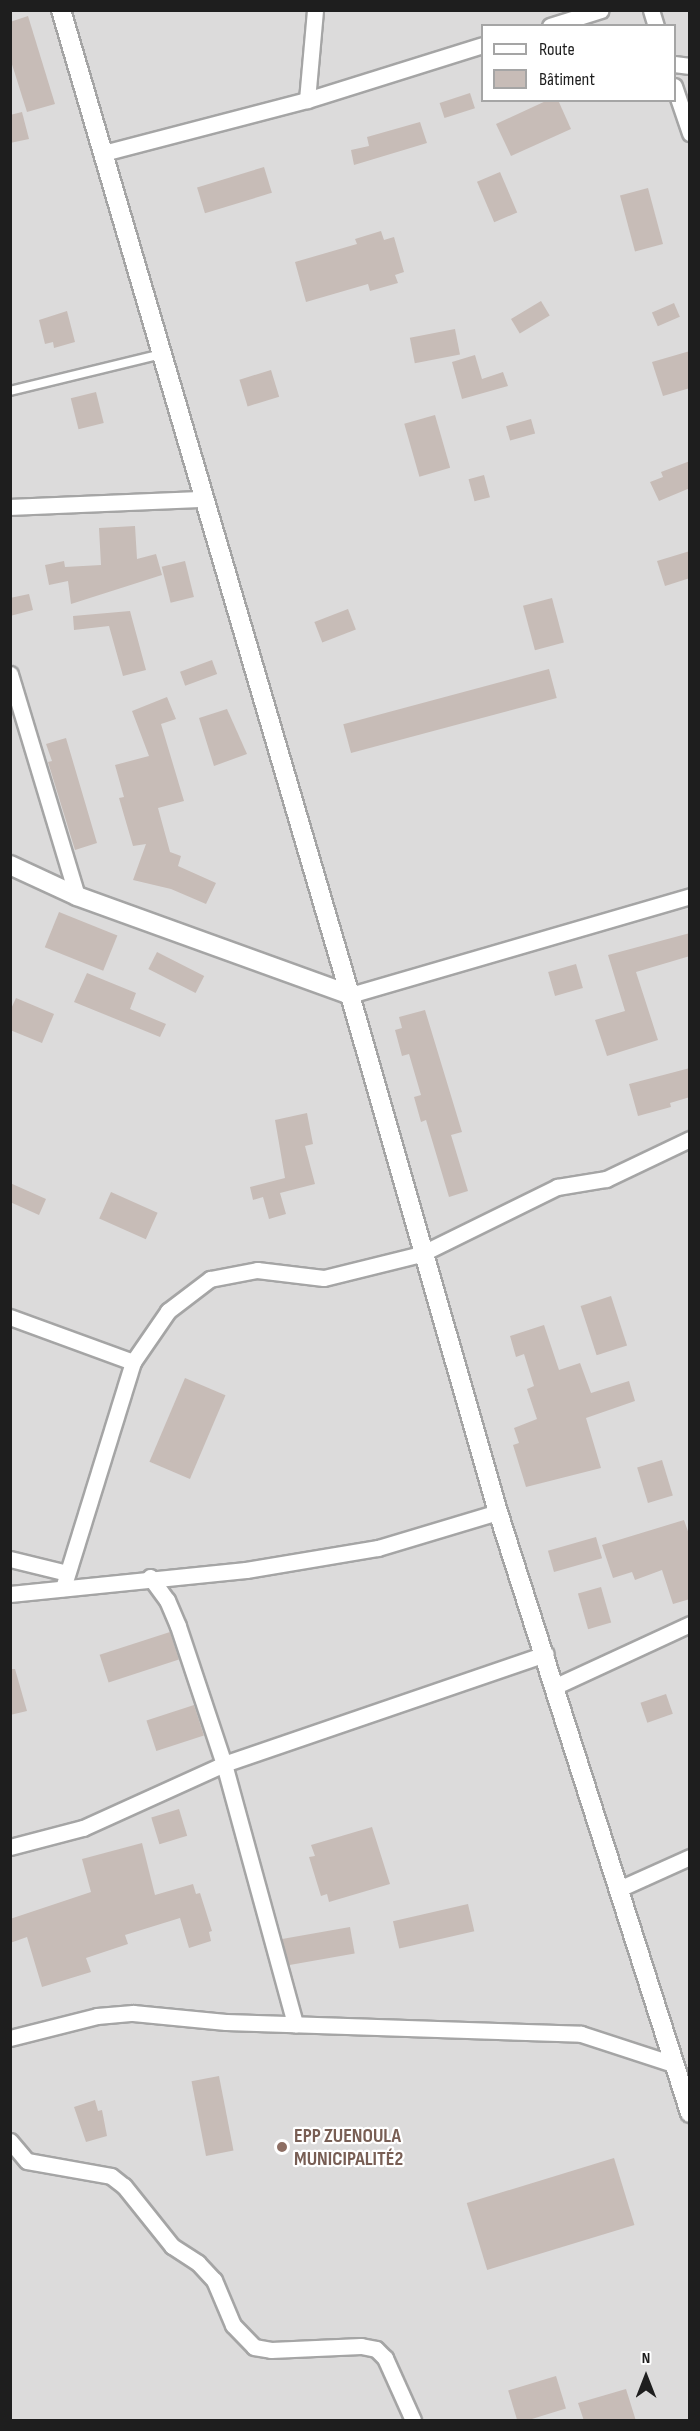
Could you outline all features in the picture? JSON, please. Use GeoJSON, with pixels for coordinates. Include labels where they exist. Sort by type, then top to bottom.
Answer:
{"type":"FeatureCollection","features":[{"type":"Feature","properties":{"kind":"street"},"geometry":{"type":"LineString","coordinates":[[61,10],[350,995],[421,1254],[498,1512],[621,1888],[673,2064],[688,2105]]}},
{"type":"Feature","properties":{"kind":"street"},"geometry":{"type":"LineString","coordinates":[[307,100],[315,10]]}},
{"type":"Feature","properties":{"kind":"street"},"geometry":{"type":"LineString","coordinates":[[556,24],[601,10]]}},
{"type":"Feature","properties":{"kind":"street"},"geometry":{"type":"LineString","coordinates":[[103,153],[307,100],[481,46]]}},
{"type":"Feature","properties":{"kind":"street"},"geometry":{"type":"LineString","coordinates":[[676,89],[690,133]]}},
{"type":"Feature","properties":{"kind":"street"},"geometry":{"type":"LineString","coordinates":[[10,507],[204,499]]}},
{"type":"Feature","properties":{"kind":"street"},"geometry":{"type":"LineString","coordinates":[[10,674],[77,896]]}},
{"type":"Feature","properties":{"kind":"street"},"geometry":{"type":"LineString","coordinates":[[10,865],[77,896],[350,995],[690,896]]}},
{"type":"Feature","properties":{"kind":"street"},"geometry":{"type":"LineString","coordinates":[[63,1588],[133,1362],[168,1311],[210,1280],[257,1270],[324,1278],[421,1254],[557,1187],[606,1179],[690,1139]]}},
{"type":"Feature","properties":{"kind":"street"},"geometry":{"type":"LineString","coordinates":[[10,1317],[133,1362]]}},
{"type":"Feature","properties":{"kind":"street"},"geometry":{"type":"LineString","coordinates":[[10,1594],[150,1577],[246,1570],[378,1548],[498,1512]]}},
{"type":"Feature","properties":{"kind":"street"},"geometry":{"type":"LineString","coordinates":[[10,1559],[66,1573]]}},
{"type":"Feature","properties":{"kind":"street"},"geometry":{"type":"LineString","coordinates":[[150,1577],[170,1607],[224,1764],[295,2024]]}},
{"type":"Feature","properties":{"kind":"street"},"geometry":{"type":"LineString","coordinates":[[556,1686],[690,1624]]}},
{"type":"Feature","properties":{"kind":"street"},"geometry":{"type":"LineString","coordinates":[[10,1847],[83,1828],[224,1764],[546,1654]]}},
{"type":"Feature","properties":{"kind":"street"},"geometry":{"type":"LineString","coordinates":[[621,1888],[690,1857]]}},
{"type":"Feature","properties":{"kind":"street"},"geometry":{"type":"LineString","coordinates":[[10,2038],[97,2016],[133,2013],[295,2024],[581,2034],[673,2064]]}},
{"type":"Feature","properties":{"kind":"street"},"geometry":{"type":"LineString","coordinates":[[10,2141],[27,2161],[98,2172],[124,2186],[172,2246],[198,2263],[214,2280],[233,2325],[254,2347],[376,2349],[386,2358],[413,2421]]}},
{"type":"Feature","properties":{"kind":"lane"},"geometry":{"type":"LineString","coordinates":[[10,391],[162,354]]}},
{"type":"Feature","properties":{"kind":"shaded area"},"geometry":{"type":"Polygon","coordinates":[[[11,11],[689,11],[689,2420],[11,2420],[11,11]]]}},
{"type":"Feature","properties":{"kind":"building"},"geometry":{"type":"Polygon","coordinates":[[[28,16],[55,104],[27,112],[10,58],[10,22],[28,16]]]}},
{"type":"Feature","properties":{"kind":"building"},"geometry":{"type":"Polygon","coordinates":[[[470,93],[475,108],[445,118],[440,103],[470,93]]]}},
{"type":"Feature","properties":{"kind":"building"},"geometry":{"type":"Polygon","coordinates":[[[544,102],[559,102],[571,129],[511,156],[496,124],[544,102]]]}},
{"type":"Feature","properties":{"kind":"building"},"geometry":{"type":"Polygon","coordinates":[[[22,112],[29,139],[10,143],[10,115],[22,112]]]}},
{"type":"Feature","properties":{"kind":"building"},"geometry":{"type":"Polygon","coordinates":[[[420,122],[427,143],[354,165],[351,150],[369,146],[367,137],[420,122]]]}},
{"type":"Feature","properties":{"kind":"building"},"geometry":{"type":"Polygon","coordinates":[[[264,167],[272,193],[205,213],[197,187],[264,167]]]}},
{"type":"Feature","properties":{"kind":"building"},"geometry":{"type":"Polygon","coordinates":[[[500,172],[517,213],[494,222],[477,182],[500,172]]]}},
{"type":"Feature","properties":{"kind":"building"},"geometry":{"type":"Polygon","coordinates":[[[648,188],[663,244],[635,252],[620,196],[648,188]]]}},
{"type":"Feature","properties":{"kind":"building"},"geometry":{"type":"Polygon","coordinates":[[[381,231],[384,240],[394,237],[404,272],[395,275],[398,283],[370,291],[368,284],[306,302],[295,262],[357,244],[355,239],[381,231]]]}},
{"type":"Feature","properties":{"kind":"building"},"geometry":{"type":"Polygon","coordinates":[[[541,301],[550,316],[520,334],[511,319],[541,301]]]}},
{"type":"Feature","properties":{"kind":"building"},"geometry":{"type":"Polygon","coordinates":[[[674,303],[680,317],[658,326],[652,312],[674,303]]]}},
{"type":"Feature","properties":{"kind":"building"},"geometry":{"type":"Polygon","coordinates":[[[67,311],[75,342],[54,348],[53,342],[45,344],[39,320],[67,311]]]}},
{"type":"Feature","properties":{"kind":"building"},"geometry":{"type":"Polygon","coordinates":[[[455,329],[460,355],[415,363],[410,338],[455,329]]]}},
{"type":"Feature","properties":{"kind":"building"},"geometry":{"type":"Polygon","coordinates":[[[690,351],[690,388],[663,396],[652,362],[690,351]]]}},
{"type":"Feature","properties":{"kind":"building"},"geometry":{"type":"Polygon","coordinates":[[[475,355],[482,379],[503,372],[508,386],[462,399],[452,362],[475,355]]]}},
{"type":"Feature","properties":{"kind":"building"},"geometry":{"type":"Polygon","coordinates":[[[271,370],[279,397],[248,406],[239,380],[271,370]]]}},
{"type":"Feature","properties":{"kind":"building"},"geometry":{"type":"Polygon","coordinates":[[[96,392],[104,423],[79,429],[71,398],[96,392]]]}},
{"type":"Feature","properties":{"kind":"building"},"geometry":{"type":"Polygon","coordinates":[[[435,415],[450,468],[419,477],[404,424],[435,415]]]}},
{"type":"Feature","properties":{"kind":"building"},"geometry":{"type":"Polygon","coordinates":[[[531,419],[535,433],[510,441],[506,426],[531,419]]]}},
{"type":"Feature","properties":{"kind":"building"},"geometry":{"type":"Polygon","coordinates":[[[690,461],[690,488],[659,501],[650,482],[663,477],[661,472],[690,461]]]}},
{"type":"Feature","properties":{"kind":"building"},"geometry":{"type":"Polygon","coordinates":[[[484,475],[490,497],[474,501],[469,479],[484,475]]]}},
{"type":"Feature","properties":{"kind":"building"},"geometry":{"type":"Polygon","coordinates":[[[135,526],[137,559],[156,554],[162,575],[71,604],[68,581],[49,585],[45,565],[64,561],[65,567],[101,565],[99,528],[135,526]]]}},
{"type":"Feature","properties":{"kind":"building"},"geometry":{"type":"Polygon","coordinates":[[[690,551],[690,578],[665,586],[657,561],[690,551]]]}},
{"type":"Feature","properties":{"kind":"building"},"geometry":{"type":"Polygon","coordinates":[[[185,561],[194,597],[171,603],[162,567],[185,561]]]}},
{"type":"Feature","properties":{"kind":"building"},"geometry":{"type":"Polygon","coordinates":[[[29,594],[33,610],[10,616],[10,598],[29,594]]]}},
{"type":"Feature","properties":{"kind":"building"},"geometry":{"type":"Polygon","coordinates":[[[552,598],[564,642],[535,650],[523,606],[552,598]]]}},
{"type":"Feature","properties":{"kind":"building"},"geometry":{"type":"Polygon","coordinates":[[[348,609],[356,630],[322,642],[314,622],[348,609]]]}},
{"type":"Feature","properties":{"kind":"building"},"geometry":{"type":"Polygon","coordinates":[[[130,611],[146,670],[123,676],[109,626],[74,630],[73,616],[130,611]]]}},
{"type":"Feature","properties":{"kind":"building"},"geometry":{"type":"Polygon","coordinates":[[[212,660],[217,674],[185,686],[180,672],[212,660]]]}},
{"type":"Feature","properties":{"kind":"building"},"geometry":{"type":"Polygon","coordinates":[[[549,669],[557,698],[351,753],[343,724],[549,669]]]}},
{"type":"Feature","properties":{"kind":"building"},"geometry":{"type":"Polygon","coordinates":[[[167,697],[176,719],[161,724],[184,801],[158,808],[170,852],[181,856],[178,866],[216,883],[206,904],[171,889],[133,880],[146,844],[133,846],[119,798],[124,797],[115,765],[149,756],[132,711],[167,697]]]}},
{"type":"Feature","properties":{"kind":"building"},"geometry":{"type":"Polygon","coordinates":[[[227,709],[247,754],[214,766],[199,718],[227,709]]]}},
{"type":"Feature","properties":{"kind":"building"},"geometry":{"type":"Polygon","coordinates":[[[66,738],[97,843],[75,850],[48,762],[52,761],[46,744],[66,738]]]}},
{"type":"Feature","properties":{"kind":"building"},"geometry":{"type":"Polygon","coordinates":[[[59,912],[117,936],[103,971],[45,947],[59,912]]]}},
{"type":"Feature","properties":{"kind":"building"},"geometry":{"type":"Polygon","coordinates":[[[690,933],[690,956],[636,972],[658,1040],[607,1056],[595,1020],[625,1011],[608,955],[690,933]]]}},
{"type":"Feature","properties":{"kind":"building"},"geometry":{"type":"Polygon","coordinates":[[[157,952],[204,976],[196,993],[148,969],[157,952]]]}},
{"type":"Feature","properties":{"kind":"building"},"geometry":{"type":"Polygon","coordinates":[[[576,964],[583,988],[555,996],[548,972],[576,964]]]}},
{"type":"Feature","properties":{"kind":"building"},"geometry":{"type":"Polygon","coordinates":[[[87,973],[136,993],[130,1009],[166,1024],[160,1037],[74,1002],[87,973]]]}},
{"type":"Feature","properties":{"kind":"building"},"geometry":{"type":"Polygon","coordinates":[[[16,998],[54,1014],[42,1043],[10,1030],[10,1011],[16,998]]]}},
{"type":"Feature","properties":{"kind":"building"},"geometry":{"type":"Polygon","coordinates":[[[425,1010],[462,1132],[451,1135],[468,1191],[449,1197],[426,1120],[421,1122],[414,1097],[421,1095],[409,1054],[402,1056],[395,1030],[402,1028],[399,1017],[425,1010]]]}},
{"type":"Feature","properties":{"kind":"building"},"geometry":{"type":"Polygon","coordinates":[[[690,1068],[690,1097],[670,1103],[671,1107],[638,1116],[629,1084],[690,1068]]]}},
{"type":"Feature","properties":{"kind":"building"},"geometry":{"type":"Polygon","coordinates":[[[307,1113],[313,1144],[305,1146],[315,1184],[280,1193],[286,1214],[269,1219],[263,1197],[253,1200],[250,1187],[285,1178],[275,1120],[307,1113]]]}},
{"type":"Feature","properties":{"kind":"building"},"geometry":{"type":"Polygon","coordinates":[[[10,1183],[46,1199],[39,1215],[10,1202],[10,1183]]]}},
{"type":"Feature","properties":{"kind":"building"},"geometry":{"type":"Polygon","coordinates":[[[111,1192],[158,1213],[146,1239],[99,1218],[111,1192]]]}},
{"type":"Feature","properties":{"kind":"building"},"geometry":{"type":"Polygon","coordinates":[[[611,1296],[627,1345],[597,1355],[581,1306],[611,1296]]]}},
{"type":"Feature","properties":{"kind":"building"},"geometry":{"type":"Polygon","coordinates":[[[544,1325],[559,1370],[580,1363],[591,1393],[629,1381],[635,1401],[586,1418],[601,1468],[526,1487],[513,1445],[519,1443],[514,1428],[537,1419],[527,1389],[534,1386],[524,1354],[516,1357],[510,1336],[544,1325]]]}},
{"type":"Feature","properties":{"kind":"building"},"geometry":{"type":"Polygon","coordinates":[[[185,1378],[226,1395],[190,1479],[149,1462],[185,1378]]]}},
{"type":"Feature","properties":{"kind":"building"},"geometry":{"type":"Polygon","coordinates":[[[662,1460],[673,1495],[648,1503],[637,1468],[662,1460]]]}},
{"type":"Feature","properties":{"kind":"building"},"geometry":{"type":"Polygon","coordinates":[[[684,1520],[690,1537],[690,1599],[673,1604],[662,1570],[635,1580],[632,1572],[613,1578],[602,1545],[684,1520]]]}},
{"type":"Feature","properties":{"kind":"building"},"geometry":{"type":"Polygon","coordinates":[[[596,1537],[602,1558],[554,1572],[548,1551],[596,1537]]]}},
{"type":"Feature","properties":{"kind":"building"},"geometry":{"type":"Polygon","coordinates":[[[601,1587],[611,1623],[588,1629],[578,1594],[601,1587]]]}},
{"type":"Feature","properties":{"kind":"building"},"geometry":{"type":"Polygon","coordinates":[[[170,1632],[179,1660],[109,1682],[100,1655],[170,1632]]]}},
{"type":"Feature","properties":{"kind":"building"},"geometry":{"type":"Polygon","coordinates":[[[10,1669],[15,1669],[27,1711],[10,1715],[10,1669]]]}},
{"type":"Feature","properties":{"kind":"building"},"geometry":{"type":"Polygon","coordinates":[[[666,1694],[673,1714],[647,1723],[640,1703],[666,1694]]]}},
{"type":"Feature","properties":{"kind":"building"},"geometry":{"type":"Polygon","coordinates":[[[194,1705],[204,1735],[156,1751],[146,1720],[194,1705]]]}},
{"type":"Feature","properties":{"kind":"building"},"geometry":{"type":"Polygon","coordinates":[[[179,1809],[187,1836],[159,1844],[151,1817],[179,1809]]]}},
{"type":"Feature","properties":{"kind":"building"},"geometry":{"type":"Polygon","coordinates":[[[372,1827],[390,1884],[329,1902],[327,1894],[321,1896],[309,1857],[315,1856],[311,1845],[372,1827]]]}},
{"type":"Feature","properties":{"kind":"building"},"geometry":{"type":"Polygon","coordinates":[[[142,1843],[155,1895],[193,1884],[196,1894],[200,1893],[212,1931],[209,1932],[211,1941],[189,1948],[180,1918],[125,1935],[128,1944],[86,1958],[91,1972],[42,1987],[27,1937],[10,1943],[10,1919],[91,1892],[82,1859],[142,1843]]]}},
{"type":"Feature","properties":{"kind":"building"},"geometry":{"type":"Polygon","coordinates":[[[468,1904],[474,1931],[399,1949],[393,1921],[468,1904]]]}},
{"type":"Feature","properties":{"kind":"building"},"geometry":{"type":"Polygon","coordinates":[[[350,1927],[355,1954],[287,1966],[282,1939],[350,1927]]]}},
{"type":"Feature","properties":{"kind":"building"},"geometry":{"type":"Polygon","coordinates":[[[219,2076],[234,2151],[206,2156],[192,2081],[219,2076]]]}},
{"type":"Feature","properties":{"kind":"building"},"geometry":{"type":"Polygon","coordinates":[[[95,2100],[98,2111],[102,2110],[107,2136],[86,2142],[74,2107],[95,2100]]]}},
{"type":"Feature","properties":{"kind":"building"},"geometry":{"type":"Polygon","coordinates":[[[614,2158],[634,2225],[487,2270],[467,2203],[614,2158]]]}},
{"type":"Feature","properties":{"kind":"building"},"geometry":{"type":"Polygon","coordinates":[[[556,2376],[566,2409],[528,2420],[517,2420],[508,2391],[556,2376]]]}},
{"type":"Feature","properties":{"kind":"building"},"geometry":{"type":"Polygon","coordinates":[[[626,2389],[636,2421],[584,2421],[578,2403],[626,2389]]]}},
{"type":"Feature","properties":{"kind":"place","name":"EPP ZUENOULA MUNICIPALITÉ2"},"geometry":{"type":"Point","coordinates":[282,2147]}}]}
